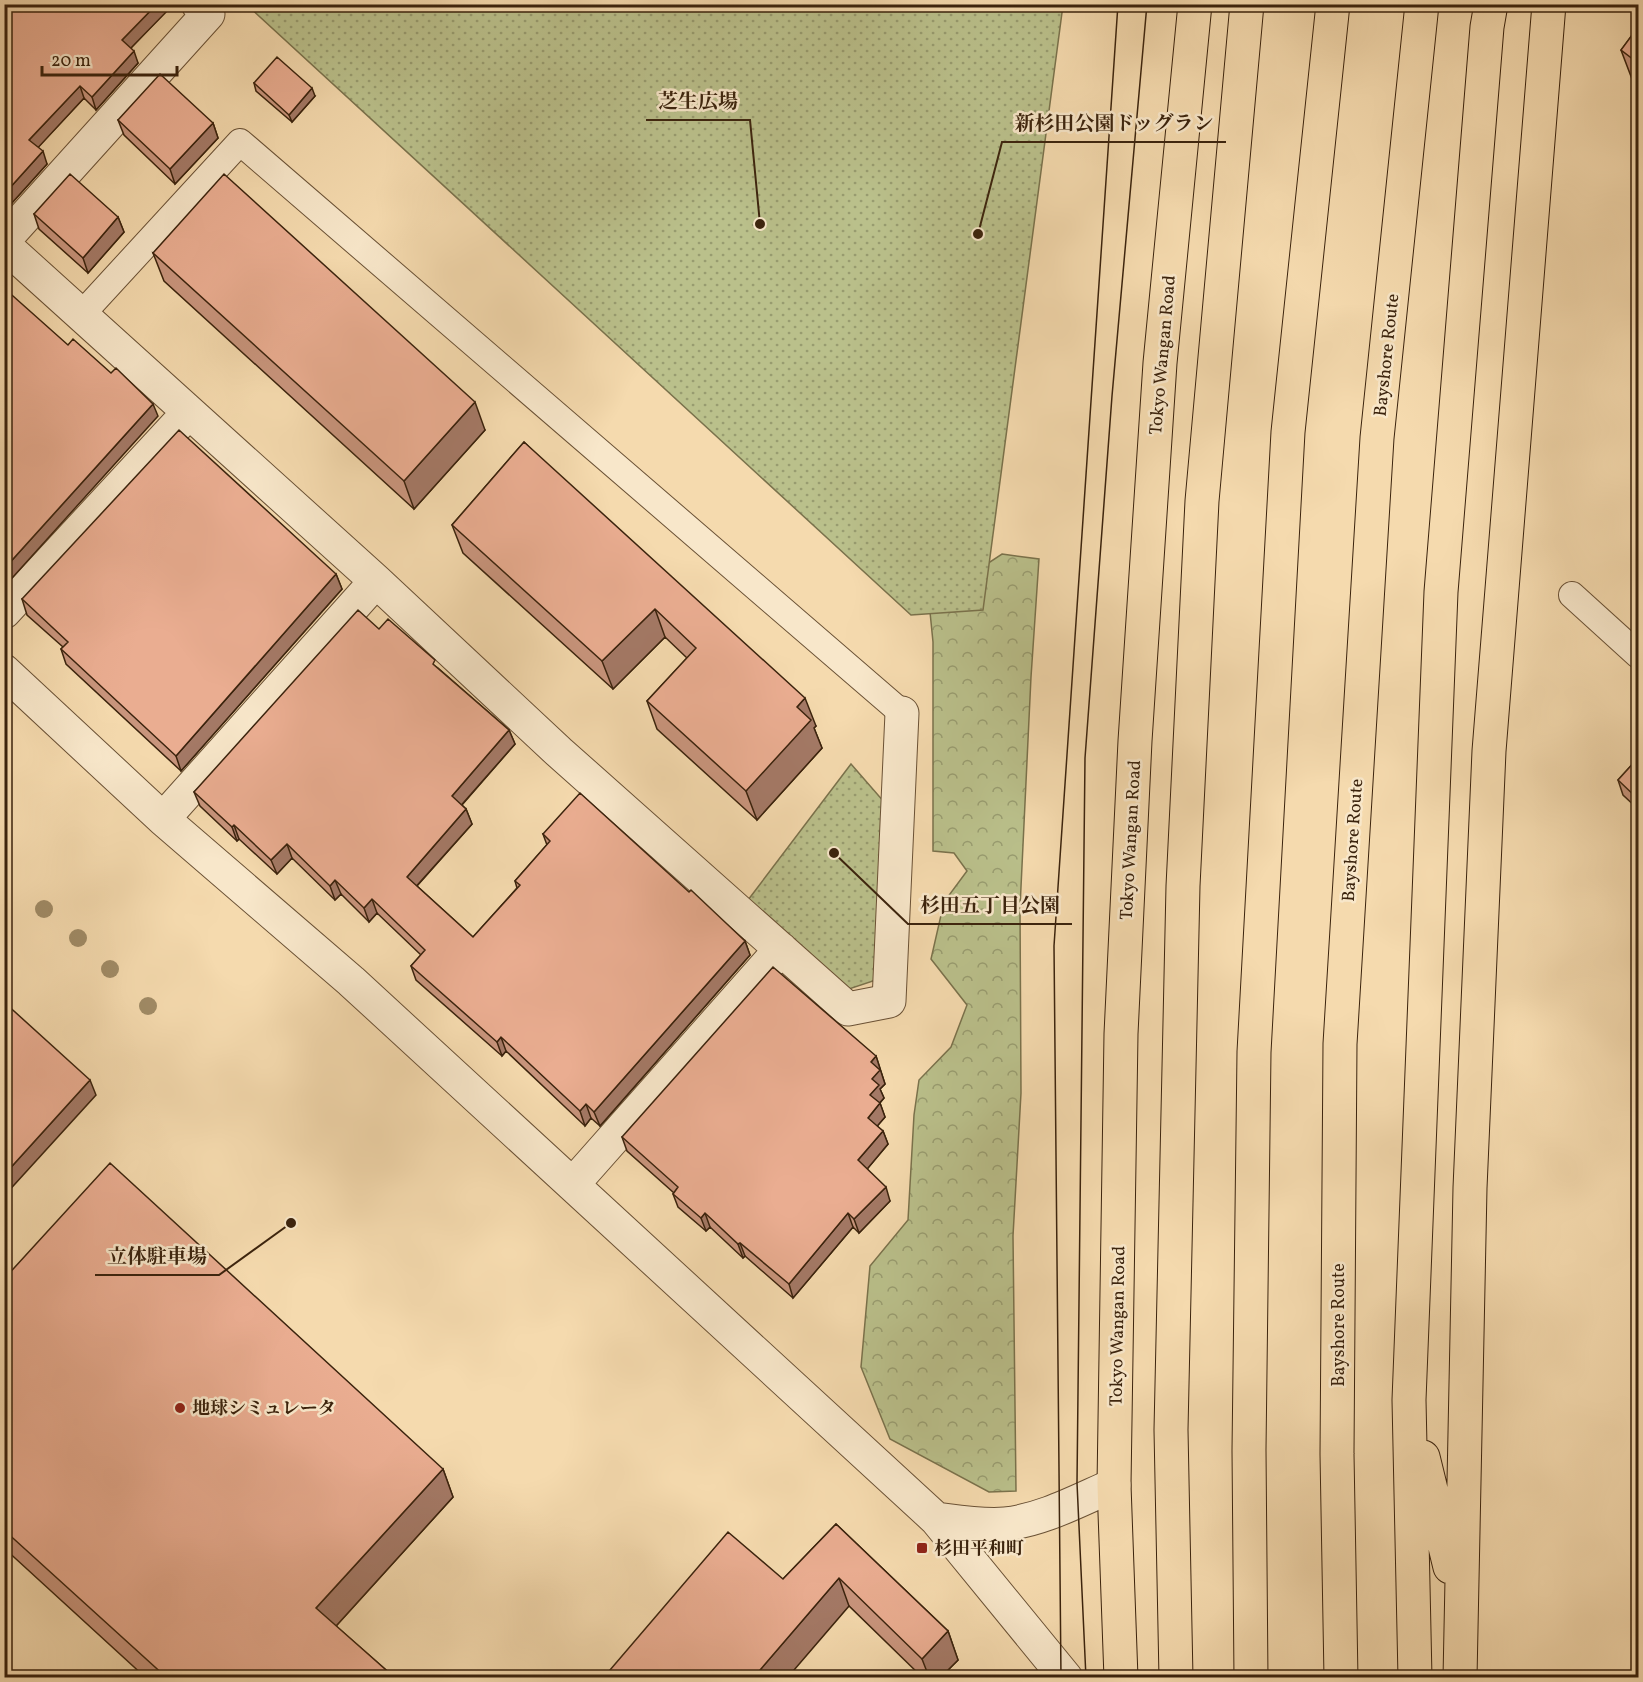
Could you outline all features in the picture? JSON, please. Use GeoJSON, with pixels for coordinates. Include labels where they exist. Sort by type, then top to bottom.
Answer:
{"type":"FeatureCollection","features":[{"type":"Feature","properties":{"kind":"highway","name":"Tokyo Wangan Road"},"geometry":{"type":"LineString","coordinates":[[1121,1677],[1114,1485],[1121,1034],[1135,741],[1160,363],[1195,4]]}},
{"type":"Feature","properties":{"kind":"highway"},"geometry":{"type":"LineString","coordinates":[[1176,1677],[1171,1430],[1183,886],[1202,501],[1247,4]]}},
{"type":"Feature","properties":{"kind":"highway"},"geometry":{"type":"LineString","coordinates":[[1251,1677],[1249,1450],[1254,1052],[1288,432],[1333,4]]}},
{"type":"Feature","properties":{"kind":"highway","name":"Bayshore Route"},"geometry":{"type":"LineString","coordinates":[[1341,1677],[1337,1454],[1340,1044],[1377,438],[1422,4]]}},
{"type":"Feature","properties":{"kind":"highway"},"geometry":{"type":"LineString","coordinates":[[1415,1677],[1409,1400],[1441,592],[1487,27],[1491,4]]}},
{"type":"Feature","properties":{"kind":"highway"},"geometry":{"type":"LineString","coordinates":[[1459,1677],[1470,1188],[1489,751],[1549,4]]}},
{"type":"Feature","properties":{"kind":"highway"},"geometry":{"type":"LineString","coordinates":[[1409,1400],[1456,1590],[1459,1677]]}},
{"type":"Feature","properties":{"kind":"street"},"geometry":{"type":"LineString","coordinates":[[4,240],[208,14],[198,4]]}},
{"type":"Feature","properties":{"kind":"street"},"geometry":{"type":"LineString","coordinates":[[4,245],[375,581],[559,752],[848,1009],[889,1001],[902,713]]}},
{"type":"Feature","properties":{"kind":"street"},"geometry":{"type":"LineString","coordinates":[[4,612],[189,412]]}},
{"type":"Feature","properties":{"kind":"street"},"geometry":{"type":"LineString","coordinates":[[163,819],[375,581]]}},
{"type":"Feature","properties":{"kind":"street"},"geometry":{"type":"LineString","coordinates":[[4,671],[163,819],[351,981],[936,1519],[1066,1677]]}},
{"type":"Feature","properties":{"kind":"street"},"geometry":{"type":"LineString","coordinates":[[573,1184],[781,949]]}},
{"type":"Feature","properties":{"kind":"street"},"geometry":{"type":"LineString","coordinates":[[936,1519],[977,1524],[1006,1524],[1036,1518],[1114,1485]]}},
{"type":"Feature","properties":{"kind":"lane"},"geometry":{"type":"LineString","coordinates":[[81,315],[240,142],[902,713]]}},
{"type":"Feature","properties":{"kind":"lane"},"geometry":{"type":"LineString","coordinates":[[1572,595],[1638,655]]}},
{"type":"Feature","properties":{"kind":"green space"},"geometry":{"type":"Polygon","coordinates":[[[247,5],[1063,5],[983,610],[911,615],[247,5]]]}},
{"type":"Feature","properties":{"kind":"green space"},"geometry":{"type":"Polygon","coordinates":[[[1002,554],[1039,559],[1020,908],[1021,1093],[1013,1236],[1016,1491],[989,1492],[890,1439],[861,1367],[870,1266],[908,1220],[914,1115],[919,1080],[951,1047],[967,1005],[931,959],[944,902],[967,871],[954,853],[933,851],[933,642],[929,602],[1002,554]]]}},
{"type":"Feature","properties":{"kind":"green space"},"geometry":{"type":"Polygon","coordinates":[[[851,764],[885,803],[888,976],[837,993],[745,904],[851,764]]]}},
{"type":"Feature","properties":{"kind":"building"},"geometry":{"type":"Polygon","coordinates":[[[4,4],[157,4],[122,40],[134,51],[92,97],[80,86],[29,140],[43,151],[7,191],[4,189],[4,4]]]}},
{"type":"Feature","properties":{"kind":"building"},"geometry":{"type":"Polygon","coordinates":[[[1638,27],[1638,63],[1621,50],[1638,27]]]}},
{"type":"Feature","properties":{"kind":"building"},"geometry":{"type":"Polygon","coordinates":[[[277,57],[312,88],[289,115],[254,83],[277,57]]]}},
{"type":"Feature","properties":{"kind":"building"},"geometry":{"type":"Polygon","coordinates":[[[160,74],[213,123],[170,169],[118,120],[160,74]]]}},
{"type":"Feature","properties":{"kind":"building"},"geometry":{"type":"Polygon","coordinates":[[[70,174],[118,217],[83,258],[34,214],[70,174]]]}},
{"type":"Feature","properties":{"kind":"building"},"geometry":{"type":"Polygon","coordinates":[[[224,174],[475,402],[404,481],[153,253],[224,174]]]}},
{"type":"Feature","properties":{"kind":"building"},"geometry":{"type":"Polygon","coordinates":[[[4,288],[68,345],[73,339],[111,373],[116,368],[153,404],[4,569],[4,288]]]}},
{"type":"Feature","properties":{"kind":"building"},"geometry":{"type":"Polygon","coordinates":[[[179,430],[336,574],[176,756],[61,649],[68,642],[22,599],[179,430]]]}},
{"type":"Feature","properties":{"kind":"building"},"geometry":{"type":"Polygon","coordinates":[[[524,442],[805,698],[797,707],[811,720],[746,791],[647,701],[696,648],[655,609],[602,661],[452,525],[524,442]]]}},
{"type":"Feature","properties":{"kind":"building"},"geometry":{"type":"Polygon","coordinates":[[[358,610],[379,629],[388,619],[435,660],[433,664],[509,730],[452,796],[466,809],[407,877],[473,937],[520,885],[515,881],[550,841],[543,834],[580,793],[689,892],[691,890],[745,941],[594,1112],[586,1104],[580,1111],[501,1037],[497,1042],[411,966],[425,950],[372,899],[364,908],[335,880],[330,886],[287,844],[271,860],[194,792],[358,610]]]}},
{"type":"Feature","properties":{"kind":"building"},"geometry":{"type":"Polygon","coordinates":[[[1638,758],[1638,799],[1618,780],[1638,758]]]}},
{"type":"Feature","properties":{"kind":"building"},"geometry":{"type":"Polygon","coordinates":[[[773,967],[876,1056],[871,1062],[880,1070],[872,1079],[879,1085],[870,1095],[880,1103],[868,1118],[883,1131],[858,1160],[886,1187],[854,1219],[848,1213],[789,1284],[740,1243],[738,1244],[705,1213],[701,1218],[673,1194],[678,1187],[622,1137],[773,967]]]}},
{"type":"Feature","properties":{"kind":"building"},"geometry":{"type":"Polygon","coordinates":[[[4,1002],[90,1080],[4,1175],[4,1002]]]}},
{"type":"Feature","properties":{"kind":"building","name":"地球シミュレータ"},"geometry":{"type":"Polygon","coordinates":[[[110,1163],[443,1469],[316,1608],[394,1677],[166,1677],[4,1530],[4,1279],[110,1163]]]}},
{"type":"Feature","properties":{"kind":"building"},"geometry":{"type":"Polygon","coordinates":[[[836,1524],[948,1631],[922,1659],[839,1578],[754,1677],[604,1677],[728,1532],[783,1579],[836,1524]]]}},
{"type":"Feature","properties":{"kind":"tram line"},"geometry":{"type":"LineString","coordinates":[[1061,1678],[1054,946],[1118,4]]}},
{"type":"Feature","properties":{"kind":"tram line"},"geometry":{"type":"LineString","coordinates":[[1086,1678],[1077,1483],[1085,758],[1112,396],[1147,4]]}},
{"type":"Feature","properties":{"kind":"place","name":"芝生広場"},"geometry":{"type":"Point","coordinates":[760,224]}},
{"type":"Feature","properties":{"kind":"place","name":"新杉田公園ドッグラン"},"geometry":{"type":"Point","coordinates":[978,234]}},
{"type":"Feature","properties":{"kind":"place","name":"杉田五丁目公園"},"geometry":{"type":"Point","coordinates":[834,853]}},
{"type":"Feature","properties":{"kind":"place","name":"立体駐車場"},"geometry":{"type":"Point","coordinates":[291,1223]}},
{"type":"Feature","properties":{"kind":"place","name":"地球シミュレータ"},"geometry":{"type":"Point","coordinates":[180,1408]}},
{"type":"Feature","properties":{"kind":"place","name":"杉田平和町"},"geometry":{"type":"Point","coordinates":[922,1548]}}]}
